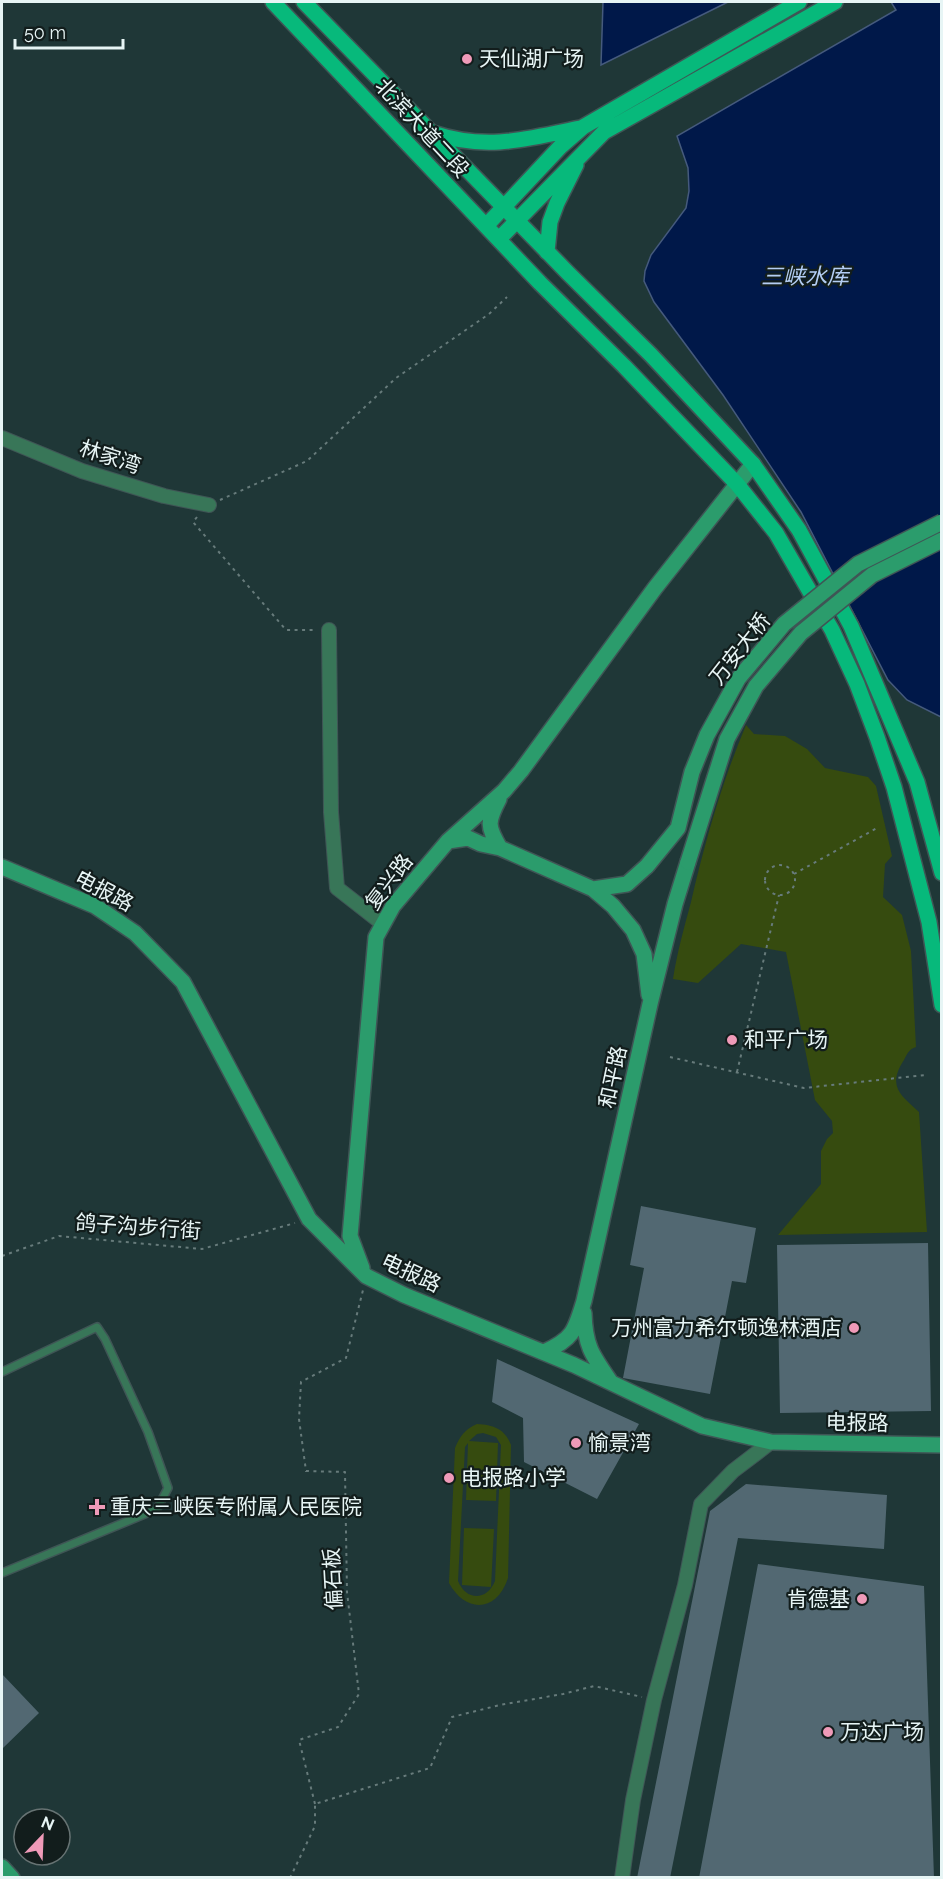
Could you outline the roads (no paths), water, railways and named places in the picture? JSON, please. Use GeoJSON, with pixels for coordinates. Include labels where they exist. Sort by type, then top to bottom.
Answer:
{"type":"FeatureCollection","features":[{"type":"Feature","properties":{"kind":"main road","name":"北滨大道二段"},"geometry":{"type":"LineString","coordinates":[[273,2],[540,283],[737,484],[776,533],[832,630],[857,684],[894,787],[929,922],[942,1005]]}},
{"type":"Feature","properties":{"kind":"main road","name":"北滨大道二段"},"geometry":{"type":"LineString","coordinates":[[304,2],[651,355],[753,464],[799,530],[851,626],[916,782],[942,873]]}},
{"type":"Feature","properties":{"kind":"main road"},"geometry":{"type":"LineString","coordinates":[[486,226],[560,147],[590,123],[799,2]]}},
{"type":"Feature","properties":{"kind":"main road"},"geometry":{"type":"LineString","coordinates":[[499,239],[588,145],[604,132],[836,2]]}},
{"type":"Feature","properties":{"kind":"main road"},"geometry":{"type":"LineString","coordinates":[[430,132],[454,140],[486,143],[530,138],[590,123]]}},
{"type":"Feature","properties":{"kind":"main road"},"geometry":{"type":"LineString","coordinates":[[548,252],[550,222],[557,203],[588,145]]}},
{"type":"Feature","properties":{"kind":"main road","name":"复兴路"},"geometry":{"type":"LineString","coordinates":[[366,1276],[355,1254],[350,1236],[376,937],[393,906],[448,841],[504,790],[521,771],[655,588],[753,464]]}},
{"type":"Feature","properties":{"kind":"main road","name":"万安大桥"},"geometry":{"type":"LineString","coordinates":[[593,889],[627,884],[647,866],[678,828],[692,772],[707,735],[738,679],[784,624],[858,564],[942,522]]}},
{"type":"Feature","properties":{"kind":"main road","name":"万安大桥"},"geometry":{"type":"LineString","coordinates":[[688,862],[727,739],[756,686],[801,633],[872,575],[942,540]]}},
{"type":"Feature","properties":{"kind":"main road"},"geometry":{"type":"LineString","coordinates":[[500,848],[489,830],[492,813],[504,790]]}},
{"type":"Feature","properties":{"kind":"main road"},"geometry":{"type":"LineString","coordinates":[[448,841],[468,838],[481,844],[500,848],[593,889],[613,906],[633,930],[644,954],[650,1004]]}},
{"type":"Feature","properties":{"kind":"main road","name":"和平路"},"geometry":{"type":"LineString","coordinates":[[544,1352],[562,1344],[576,1328],[584,1301],[650,1004],[688,862]]}},
{"type":"Feature","properties":{"kind":"main road","name":"电报路"},"geometry":{"type":"LineString","coordinates":[[2,867],[95,906],[135,933],[183,982],[311,1221],[366,1276],[404,1295],[544,1352],[702,1426],[771,1442],[942,1445]]}},
{"type":"Feature","properties":{"kind":"main road"},"geometry":{"type":"LineString","coordinates":[[311,1221],[327,1230],[338,1230],[346,1224],[352,1203]]}},
{"type":"Feature","properties":{"kind":"main road","name":"和平路"},"geometry":{"type":"LineString","coordinates":[[584,1301],[585,1334],[593,1356],[612,1383]]}},
{"type":"Feature","properties":{"kind":"main road"},"geometry":{"type":"LineString","coordinates":[[2,1867],[12,1878]]}},
{"type":"Feature","properties":{"kind":"street","name":"林家湾"},"geometry":{"type":"LineString","coordinates":[[2,438],[82,471],[164,496],[209,505]]}},
{"type":"Feature","properties":{"kind":"street"},"geometry":{"type":"LineString","coordinates":[[329,630],[331,812],[337,888],[383,924]]}},
{"type":"Feature","properties":{"kind":"street"},"geometry":{"type":"LineString","coordinates":[[622,1878],[633,1800],[654,1700],[685,1585],[701,1504],[733,1471],[771,1442]]}},
{"type":"Feature","properties":{"kind":"lane"},"geometry":{"type":"LineString","coordinates":[[2,1372],[97,1327],[105,1339],[148,1432],[168,1488],[157,1509],[2,1573]]}},
{"type":"Feature","properties":{"kind":"water"},"geometry":{"type":"Polygon","coordinates":[[[603,2],[728,2],[601,65],[603,2]]]}},
{"type":"Feature","properties":{"kind":"water","name":"三峡水库"},"geometry":{"type":"Polygon","coordinates":[[[891,2],[941,2],[941,717],[907,700],[888,680],[801,512],[723,395],[654,302],[644,281],[651,255],[686,208],[689,191],[688,168],[677,136],[896,10],[891,2]]]}},
{"type":"Feature","properties":{"kind":"place","name":"天仙湖广场"},"geometry":{"type":"Point","coordinates":[467,59]}},
{"type":"Feature","properties":{"kind":"place","name":"和平广场"},"geometry":{"type":"Point","coordinates":[732,1040]}},
{"type":"Feature","properties":{"kind":"place","name":"万州富力希尔顿逸林酒店"},"geometry":{"type":"Point","coordinates":[854,1328]}},
{"type":"Feature","properties":{"kind":"place","name":"愉景湾"},"geometry":{"type":"Point","coordinates":[576,1443]}},
{"type":"Feature","properties":{"kind":"place","name":"电报路小学"},"geometry":{"type":"Point","coordinates":[449,1478]}},
{"type":"Feature","properties":{"kind":"place","name":"重庆三峡医专附属人民医院"},"geometry":{"type":"Point","coordinates":[97,1507]}},
{"type":"Feature","properties":{"kind":"place","name":"肯德基"},"geometry":{"type":"Point","coordinates":[862,1599]}},
{"type":"Feature","properties":{"kind":"place","name":"万达广场"},"geometry":{"type":"Point","coordinates":[828,1732]}}]}
